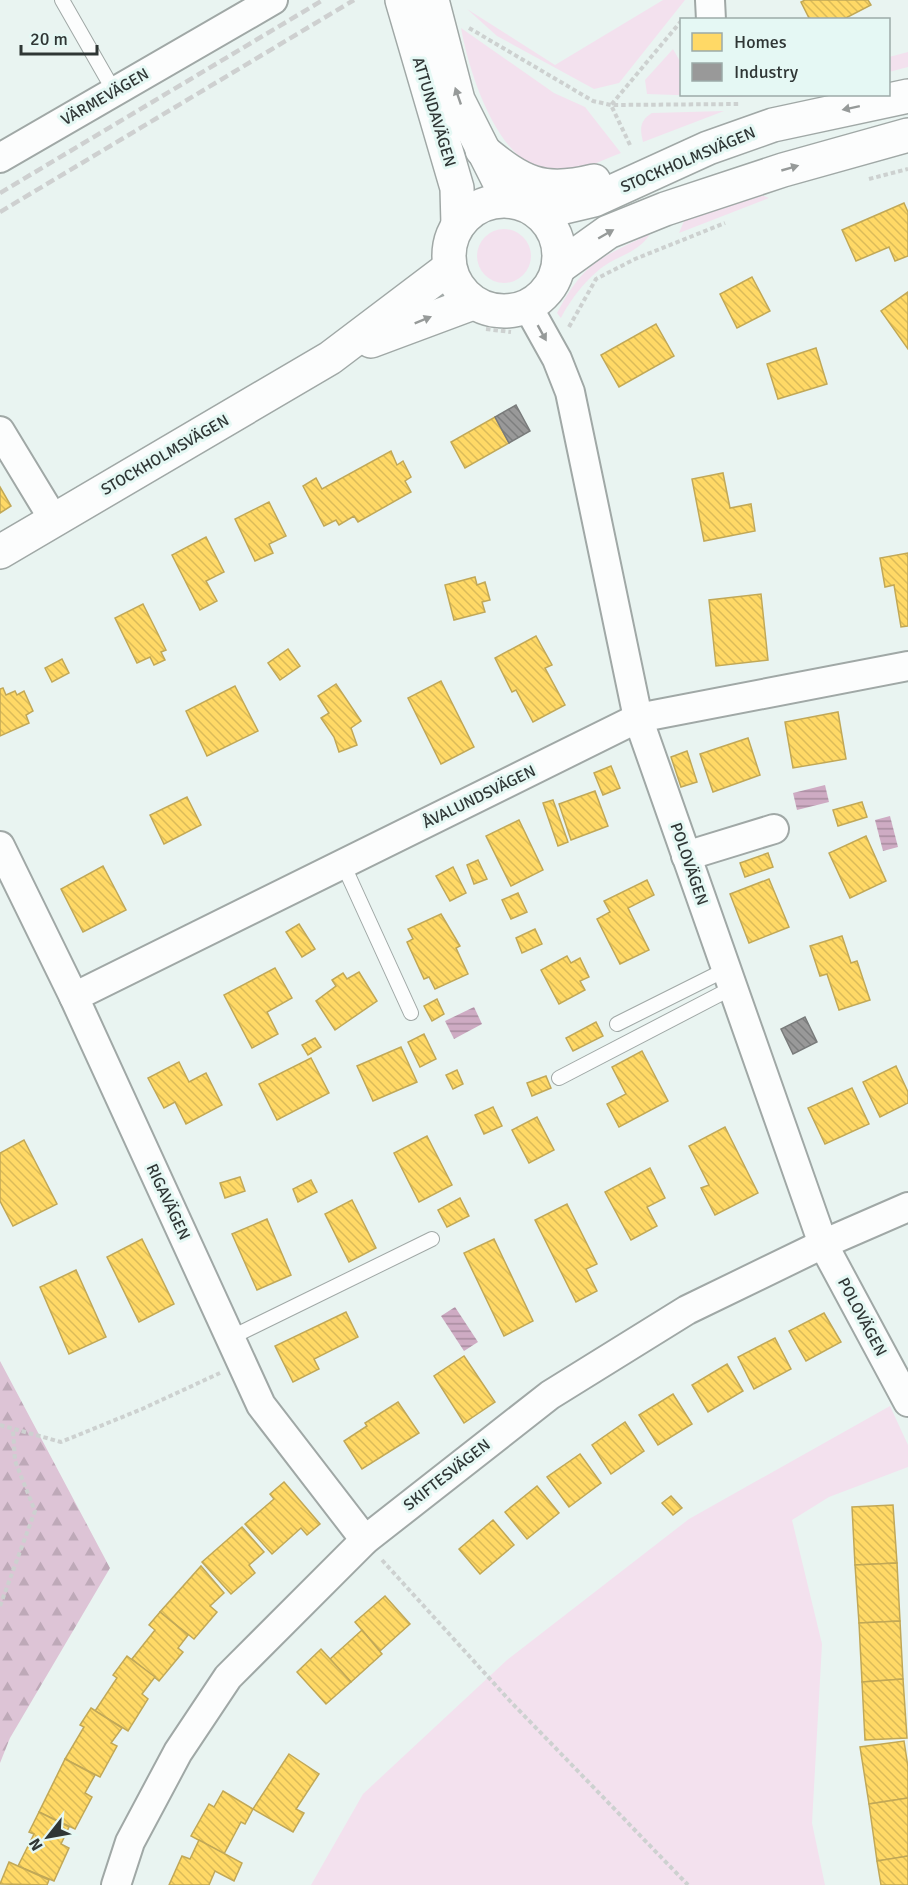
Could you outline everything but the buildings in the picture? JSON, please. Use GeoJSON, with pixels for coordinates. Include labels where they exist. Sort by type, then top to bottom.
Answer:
{"type":"FeatureCollection","features":[{"type":"Feature","properties":{"kind":"main road","name":"ATTUNDAVÄGEN"},"geometry":{"type":"LineString","coordinates":[[418,4],[458,100],[509,201]]}},
{"type":"Feature","properties":{"kind":"main road","name":"ATTUNDAVÄGEN"},"geometry":{"type":"LineString","coordinates":[[418,4],[457,188],[458,225]]}},
{"type":"Feature","properties":{"kind":"main road","name":"STOCKHOLMSVÄGEN"},"geometry":{"type":"LineString","coordinates":[[539,213],[594,200],[708,148],[773,125],[908,96]]}},
{"type":"Feature","properties":{"kind":"main road"},"geometry":{"type":"LineString","coordinates":[[559,267],[608,231],[665,209],[783,170],[908,135]]}},
{"type":"Feature","properties":{"kind":"main road"},"geometry":{"type":"LineString","coordinates":[[482,150],[524,180],[541,186],[559,188],[708,148]]}},
{"type":"Feature","properties":{"kind":"main road"},"geometry":{"type":"LineString","coordinates":[[509,201],[525,204],[539,213],[552,228],[559,247],[559,267],[553,283],[524,322],[509,312],[490,310],[475,315],[458,288],[449,268],[449,245],[458,225],[480,206],[509,201]]}},
{"type":"Feature","properties":{"kind":"main road","name":"STOCKHOLMSVÄGEN"},"geometry":{"type":"LineString","coordinates":[[0,552],[330,358],[449,268]]}},
{"type":"Feature","properties":{"kind":"main road","name":"STOCKHOLMSVÄGEN"},"geometry":{"type":"LineString","coordinates":[[330,358],[443,312],[475,315]]}},
{"type":"Feature","properties":{"kind":"street","name":"VÄRMEVÄGEN"},"geometry":{"type":"LineString","coordinates":[[0,158],[273,0]]}},
{"type":"Feature","properties":{"kind":"street"},"geometry":{"type":"LineString","coordinates":[[710,0],[711,18]]}},
{"type":"Feature","properties":{"kind":"street","name":"POLOVÄGEN"},"geometry":{"type":"LineString","coordinates":[[524,322],[557,359],[570,392],[638,718],[823,1244],[908,1402]]}},
{"type":"Feature","properties":{"kind":"street"},"geometry":{"type":"LineString","coordinates":[[0,431],[54,520]]}},
{"type":"Feature","properties":{"kind":"street","name":"ÅVALUNDSVÄGEN"},"geometry":{"type":"LineString","coordinates":[[74,996],[638,718],[908,666]]}},
{"type":"Feature","properties":{"kind":"street"},"geometry":{"type":"LineString","coordinates":[[686,856],[774,829]]}},
{"type":"Feature","properties":{"kind":"street","name":"RIGAVÄGEN"},"geometry":{"type":"LineString","coordinates":[[0,846],[74,996],[261,1404],[365,1540]]}},
{"type":"Feature","properties":{"kind":"street","name":"SKIFTESVÄGEN"},"geometry":{"type":"LineString","coordinates":[[116,1885],[130,1842],[178,1752],[228,1677],[365,1540],[550,1395],[687,1310],[823,1244],[908,1207]]}},
{"type":"Feature","properties":{"kind":"lane"},"geometry":{"type":"LineString","coordinates":[[62,0],[114,91]]}},
{"type":"Feature","properties":{"kind":"lane"},"geometry":{"type":"LineString","coordinates":[[343,864],[411,1013]]}},
{"type":"Feature","properties":{"kind":"lane"},"geometry":{"type":"LineString","coordinates":[[617,1024],[729,979]]}},
{"type":"Feature","properties":{"kind":"lane"},"geometry":{"type":"LineString","coordinates":[[559,1078],[729,979]]}},
{"type":"Feature","properties":{"kind":"lane"},"geometry":{"type":"LineString","coordinates":[[236,1351],[432,1239]]}},
{"type":"Feature","properties":{"kind":"path"},"geometry":{"type":"LineString","coordinates":[[611,105],[680,21]]}},
{"type":"Feature","properties":{"kind":"path"},"geometry":{"type":"LineString","coordinates":[[465,23],[472,30],[593,101],[611,105],[748,104]]}},
{"type":"Feature","properties":{"kind":"path"},"geometry":{"type":"LineString","coordinates":[[611,105],[630,145]]}},
{"type":"Feature","properties":{"kind":"path"},"geometry":{"type":"LineString","coordinates":[[860,181],[907,171]]}},
{"type":"Feature","properties":{"kind":"path"},"geometry":{"type":"LineString","coordinates":[[557,359],[567,332],[596,279],[635,259],[730,220]]}},
{"type":"Feature","properties":{"kind":"path"},"geometry":{"type":"LineString","coordinates":[[475,315],[513,332],[524,322]]}},
{"type":"Feature","properties":{"kind":"path"},"geometry":{"type":"LineString","coordinates":[[0,1425],[61,1442],[142,1409],[236,1351]]}},
{"type":"Feature","properties":{"kind":"path"},"geometry":{"type":"LineString","coordinates":[[0,1606],[35,1511],[15,1461],[13,1430]]}},
{"type":"Feature","properties":{"kind":"path"},"geometry":{"type":"LineString","coordinates":[[365,1540],[510,1701],[688,1885]]}},
{"type":"Feature","properties":{"kind":"shaded area"},"geometry":{"type":"Polygon","coordinates":[[[663,0],[685,0],[619,83],[594,89],[497,36],[467,9],[555,65],[663,0]]]}},
{"type":"Feature","properties":{"kind":"shaded area"},"geometry":{"type":"Polygon","coordinates":[[[461,28],[554,93],[585,107],[621,153],[580,169],[563,172],[535,167],[518,155],[503,138],[479,93],[461,28]]]}},
{"type":"Feature","properties":{"kind":"shaded area"},"geometry":{"type":"Polygon","coordinates":[[[673,49],[680,61],[680,95],[647,94],[645,80],[673,49]]]}},
{"type":"Feature","properties":{"kind":"shaded area"},"geometry":{"type":"Polygon","coordinates":[[[908,52],[908,67],[890,72],[890,57],[908,52]]]}},
{"type":"Feature","properties":{"kind":"shaded area"},"geometry":{"type":"Polygon","coordinates":[[[703,96],[753,96],[731,97],[703,96]]]}},
{"type":"Feature","properties":{"kind":"shaded area"},"geometry":{"type":"Polygon","coordinates":[[[724,111],[643,142],[642,126],[645,119],[652,113],[724,111]]]}},
{"type":"Feature","properties":{"kind":"shaded area"},"geometry":{"type":"Polygon","coordinates":[[[759,194],[769,198],[679,233],[684,221],[746,196],[759,194]]]}},
{"type":"Feature","properties":{"kind":"shaded area"},"geometry":{"type":"Polygon","coordinates":[[[504,229],[514,231],[523,237],[529,246],[531,256],[529,266],[523,275],[514,281],[504,283],[494,281],[485,275],[479,266],[477,256],[479,246],[485,237],[494,231],[504,229]]]}},
{"type":"Feature","properties":{"kind":"shaded area"},"geometry":{"type":"Polygon","coordinates":[[[650,234],[635,249],[604,266],[591,277],[574,297],[561,318],[557,313],[585,272],[606,256],[650,234]]]}},
{"type":"Feature","properties":{"kind":"shaded area"},"geometry":{"type":"Polygon","coordinates":[[[825,785],[829,802],[797,810],[793,793],[825,785]]]}},
{"type":"Feature","properties":{"kind":"shaded area"},"geometry":{"type":"Polygon","coordinates":[[[890,816],[898,847],[883,851],[875,820],[890,816]]]}},
{"type":"Feature","properties":{"kind":"shaded area"},"geometry":{"type":"Polygon","coordinates":[[[474,1007],[482,1024],[454,1039],[445,1021],[474,1007]]]}},
{"type":"Feature","properties":{"kind":"shaded area"},"geometry":{"type":"Polygon","coordinates":[[[455,1307],[478,1342],[464,1351],[441,1316],[455,1307]]]}},
{"type":"Feature","properties":{"kind":"shaded area"},"geometry":{"type":"Polygon","coordinates":[[[890,1406],[908,1445],[908,1467],[829,1497],[792,1520],[822,1644],[812,1823],[825,1885],[311,1885],[363,1794],[507,1660],[689,1519],[890,1406]]]}},
{"type":"Feature","properties":{"kind":"green space"},"geometry":{"type":"Polygon","coordinates":[[[0,1361],[110,1568],[10,1738],[0,1763],[0,1361]]]}},
{"type":"Feature","properties":{"kind":"railway"},"geometry":{"type":"LineString","coordinates":[[0,193],[323,0]]}},
{"type":"Feature","properties":{"kind":"railway"},"geometry":{"type":"LineString","coordinates":[[0,212],[354,0]]}}]}
